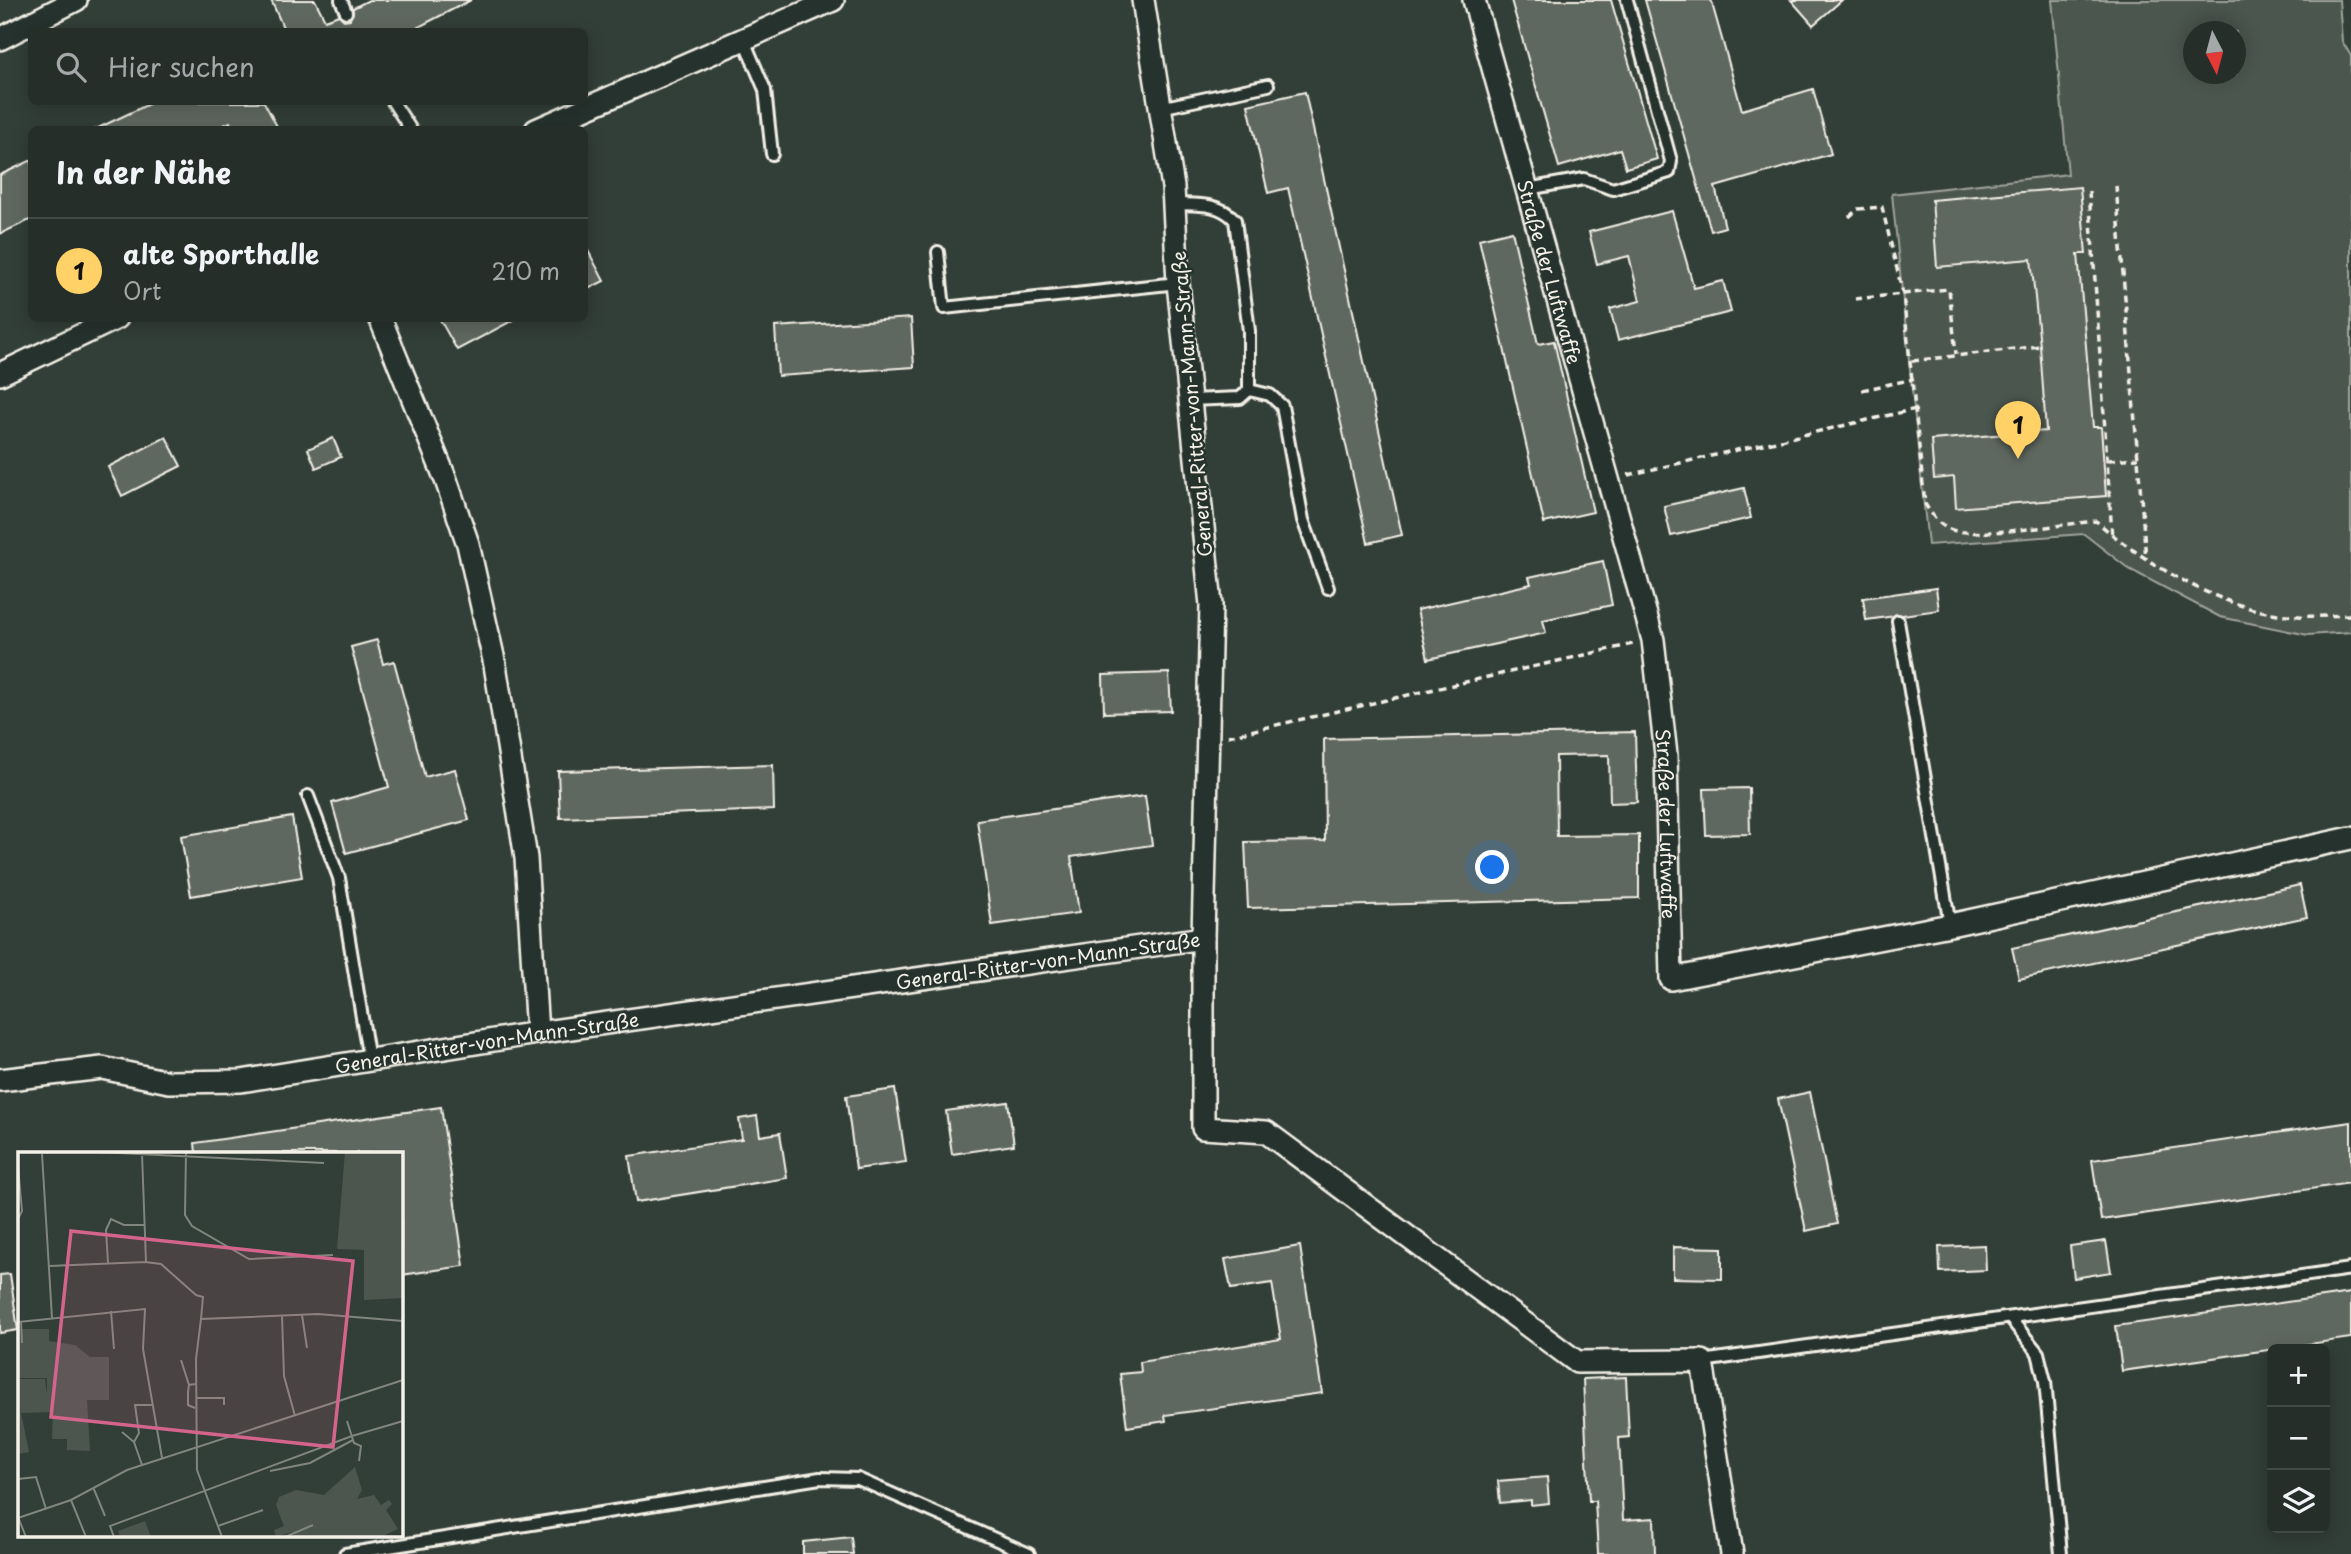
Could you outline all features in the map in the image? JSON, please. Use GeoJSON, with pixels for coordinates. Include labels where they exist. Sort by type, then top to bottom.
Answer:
{"type":"FeatureCollection","features":[{"type":"Feature","properties":{"kind":"street"},"geometry":{"type":"LineString","coordinates":[[0,39],[76,0]]}},
{"type":"Feature","properties":{"kind":"street"},"geometry":{"type":"LineString","coordinates":[[545,126],[833,0]]}},
{"type":"Feature","properties":{"kind":"street","name":"General-Ritter-von-Mann-Straße"},"geometry":{"type":"LineString","coordinates":[[0,1080],[102,1068],[169,1082],[241,1081],[537,1033],[1203,938],[1205,741],[1211,605],[1178,284],[1174,204],[1143,0]]}},
{"type":"Feature","properties":{"kind":"street","name":"Straße der Luftwaffe"},"geometry":{"type":"LineString","coordinates":[[1474,0],[1653,640],[1666,755],[1671,979],[1950,925],[2351,838]]}},
{"type":"Feature","properties":{"kind":"street"},"geometry":{"type":"LineString","coordinates":[[0,374],[109,322]]}},
{"type":"Feature","properties":{"kind":"street"},"geometry":{"type":"LineString","coordinates":[[382,322],[446,480],[463,531],[495,665],[526,858],[537,1033]]}},
{"type":"Feature","properties":{"kind":"street"},"geometry":{"type":"LineString","coordinates":[[1203,938],[1203,1128],[1266,1132],[1577,1362],[1702,1361],[1732,1554]]}},
{"type":"Feature","properties":{"kind":"lane"},"geometry":{"type":"LineString","coordinates":[[341,0],[346,12]]}},
{"type":"Feature","properties":{"kind":"lane"},"geometry":{"type":"LineString","coordinates":[[1527,189],[1584,179],[1613,189],[1669,172],[1671,161],[1627,0]]}},
{"type":"Feature","properties":{"kind":"lane"},"geometry":{"type":"LineString","coordinates":[[743,38],[765,90],[772,154]]}},
{"type":"Feature","properties":{"kind":"lane"},"geometry":{"type":"LineString","coordinates":[[1160,108],[1268,85]]}},
{"type":"Feature","properties":{"kind":"lane"},"geometry":{"type":"LineString","coordinates":[[395,105],[408,126]]}},
{"type":"Feature","properties":{"kind":"lane"},"geometry":{"type":"LineString","coordinates":[[1174,204],[1225,210],[1235,220],[1249,331],[1249,390],[1240,398],[1190,400]]}},
{"type":"Feature","properties":{"kind":"lane"},"geometry":{"type":"LineString","coordinates":[[938,252],[944,308],[1178,284]]}},
{"type":"Feature","properties":{"kind":"lane"},"geometry":{"type":"LineString","coordinates":[[1249,390],[1270,395],[1282,406],[1303,520],[1328,588]]}},
{"type":"Feature","properties":{"kind":"lane"},"geometry":{"type":"LineString","coordinates":[[1898,621],[1950,925]]}},
{"type":"Feature","properties":{"kind":"lane"},"geometry":{"type":"LineString","coordinates":[[307,796],[339,878],[369,1060]]}},
{"type":"Feature","properties":{"kind":"lane"},"geometry":{"type":"LineString","coordinates":[[1702,1361],[2351,1269]]}},
{"type":"Feature","properties":{"kind":"lane"},"geometry":{"type":"LineString","coordinates":[[2010,1318],[2038,1353],[2045,1381],[2061,1554]]}},
{"type":"Feature","properties":{"kind":"lane"},"geometry":{"type":"LineString","coordinates":[[345,1554],[820,1478],[858,1479],[1029,1554]]}},
{"type":"Feature","properties":{"kind":"path"},"geometry":{"type":"LineString","coordinates":[[2116,186],[2146,559]]}},
{"type":"Feature","properties":{"kind":"path"},"geometry":{"type":"LineString","coordinates":[[2089,191],[2112,535]]}},
{"type":"Feature","properties":{"kind":"path"},"geometry":{"type":"LineString","coordinates":[[1849,217],[1858,209],[1882,207],[1903,294],[1925,504],[1935,520],[1951,530],[1976,532],[2096,521],[2146,559],[2196,587],[2268,613],[2305,617],[2351,615]]}},
{"type":"Feature","properties":{"kind":"path"},"geometry":{"type":"LineString","coordinates":[[1855,299],[1949,289],[1956,354]]}},
{"type":"Feature","properties":{"kind":"path"},"geometry":{"type":"LineString","coordinates":[[1912,360],[2040,346]]}},
{"type":"Feature","properties":{"kind":"path"},"geometry":{"type":"LineString","coordinates":[[1862,390],[1914,379]]}},
{"type":"Feature","properties":{"kind":"path"},"geometry":{"type":"LineString","coordinates":[[1610,479],[1916,409]]}},
{"type":"Feature","properties":{"kind":"path"},"geometry":{"type":"LineString","coordinates":[[2109,460],[2138,458]]}},
{"type":"Feature","properties":{"kind":"path"},"geometry":{"type":"LineString","coordinates":[[1205,741],[1653,640]]}},
{"type":"Feature","properties":{"kind":"shaded area"},"geometry":{"type":"Polygon","coordinates":[[[2052,0],[2339,0],[2342,41],[2351,56],[2351,632],[2308,635],[2220,617],[2129,569],[2084,534],[1928,545],[1892,194],[2068,174],[2052,0]]]}},
{"type":"Feature","properties":{"kind":"building"},"geometry":{"type":"Polygon","coordinates":[[[271,0],[315,0],[325,20],[339,15],[344,20],[350,19],[353,8],[369,0],[471,0],[417,28],[283,28],[271,0]]]}},
{"type":"Feature","properties":{"kind":"building"},"geometry":{"type":"Polygon","coordinates":[[[1511,0],[1611,0],[1657,159],[1626,168],[1620,149],[1559,167],[1511,0]]]}},
{"type":"Feature","properties":{"kind":"building"},"geometry":{"type":"Polygon","coordinates":[[[1645,0],[1711,0],[1742,110],[1813,89],[1831,154],[1715,187],[1725,227],[1711,231],[1645,0]]]}},
{"type":"Feature","properties":{"kind":"building"},"geometry":{"type":"Polygon","coordinates":[[[1791,0],[1842,0],[1813,25],[1791,0]]]}},
{"type":"Feature","properties":{"kind":"building"},"geometry":{"type":"Polygon","coordinates":[[[1305,92],[1402,535],[1368,543],[1288,188],[1268,193],[1248,105],[1305,92]]]}},
{"type":"Feature","properties":{"kind":"building"},"geometry":{"type":"Polygon","coordinates":[[[147,105],[266,105],[277,126],[232,126],[230,122],[222,126],[102,126],[147,105]]]}},
{"type":"Feature","properties":{"kind":"building"},"geometry":{"type":"Polygon","coordinates":[[[28,162],[28,221],[0,234],[0,175],[28,162]]]}},
{"type":"Feature","properties":{"kind":"building"},"geometry":{"type":"Polygon","coordinates":[[[2080,187],[2086,254],[2078,254],[2093,427],[2101,427],[2106,496],[1956,508],[1954,477],[1934,479],[1931,440],[2046,431],[2040,346],[2031,259],[1937,267],[1932,200],[2080,187]]]}},
{"type":"Feature","properties":{"kind":"building"},"geometry":{"type":"Polygon","coordinates":[[[1672,211],[1694,288],[1723,281],[1731,312],[1618,340],[1610,309],[1640,301],[1629,256],[1597,264],[1589,232],[1672,211]]]}},
{"type":"Feature","properties":{"kind":"building"},"geometry":{"type":"Polygon","coordinates":[[[1512,231],[1538,344],[1554,341],[1593,512],[1544,523],[1479,239],[1512,231]]]}},
{"type":"Feature","properties":{"kind":"building"},"geometry":{"type":"Polygon","coordinates":[[[588,251],[604,281],[588,289],[588,251]]]}},
{"type":"Feature","properties":{"kind":"building"},"geometry":{"type":"Polygon","coordinates":[[[911,318],[914,367],[778,376],[775,327],[911,318]]]}},
{"type":"Feature","properties":{"kind":"building"},"geometry":{"type":"Polygon","coordinates":[[[441,322],[510,322],[457,350],[441,322]]]}},
{"type":"Feature","properties":{"kind":"building"},"geometry":{"type":"Polygon","coordinates":[[[166,437],[181,466],[122,496],[108,467],[166,437]]]}},
{"type":"Feature","properties":{"kind":"building"},"geometry":{"type":"Polygon","coordinates":[[[333,438],[341,457],[316,468],[308,449],[333,438]]]}},
{"type":"Feature","properties":{"kind":"building"},"geometry":{"type":"Polygon","coordinates":[[[1744,488],[1751,518],[1671,536],[1664,506],[1744,488]]]}},
{"type":"Feature","properties":{"kind":"building"},"geometry":{"type":"Polygon","coordinates":[[[1603,561],[1612,605],[1543,620],[1546,633],[1428,659],[1417,610],[1531,584],[1529,577],[1603,561]]]}},
{"type":"Feature","properties":{"kind":"building"},"geometry":{"type":"Polygon","coordinates":[[[1936,588],[1939,610],[1866,620],[1863,598],[1936,588]]]}},
{"type":"Feature","properties":{"kind":"building"},"geometry":{"type":"Polygon","coordinates":[[[377,640],[383,664],[394,661],[425,777],[455,769],[469,820],[346,853],[332,803],[389,787],[351,647],[377,640]]]}},
{"type":"Feature","properties":{"kind":"building"},"geometry":{"type":"Polygon","coordinates":[[[1169,673],[1171,711],[1104,713],[1103,675],[1169,673]]]}},
{"type":"Feature","properties":{"kind":"building"},"geometry":{"type":"Polygon","coordinates":[[[1635,732],[1637,802],[1610,803],[1609,755],[1556,756],[1557,836],[1639,835],[1639,898],[1248,908],[1245,842],[1325,841],[1324,739],[1635,732]]]}},
{"type":"Feature","properties":{"kind":"building"},"geometry":{"type":"Polygon","coordinates":[[[773,765],[774,810],[560,818],[558,771],[773,765]]]}},
{"type":"Feature","properties":{"kind":"building"},"geometry":{"type":"Polygon","coordinates":[[[1749,788],[1750,834],[1706,835],[1704,789],[1749,788]]]}},
{"type":"Feature","properties":{"kind":"building"},"geometry":{"type":"Polygon","coordinates":[[[1145,796],[1152,845],[1071,857],[1079,913],[992,925],[977,820],[1145,796]]]}},
{"type":"Feature","properties":{"kind":"building"},"geometry":{"type":"Polygon","coordinates":[[[292,817],[302,877],[191,896],[181,836],[292,817]]]}},
{"type":"Feature","properties":{"kind":"building"},"geometry":{"type":"Polygon","coordinates":[[[2300,885],[2307,917],[2019,979],[2012,948],[2300,885]]]}},
{"type":"Feature","properties":{"kind":"building"},"geometry":{"type":"Polygon","coordinates":[[[895,1089],[906,1162],[856,1169],[846,1096],[895,1089]]]}},
{"type":"Feature","properties":{"kind":"building"},"geometry":{"type":"Polygon","coordinates":[[[1810,1092],[1837,1224],[1806,1231],[1778,1099],[1810,1092]]]}},
{"type":"Feature","properties":{"kind":"building"},"geometry":{"type":"Polygon","coordinates":[[[1008,1102],[1014,1145],[952,1154],[946,1111],[1008,1102]]]}},
{"type":"Feature","properties":{"kind":"building"},"geometry":{"type":"Polygon","coordinates":[[[441,1107],[464,1266],[402,1275],[402,1152],[196,1152],[195,1143],[441,1107]]]}},
{"type":"Feature","properties":{"kind":"building"},"geometry":{"type":"Polygon","coordinates":[[[757,1116],[760,1136],[780,1133],[787,1178],[636,1202],[629,1156],[742,1139],[739,1119],[757,1116]]]}},
{"type":"Feature","properties":{"kind":"building"},"geometry":{"type":"Polygon","coordinates":[[[2351,1122],[2351,1183],[2101,1220],[2092,1160],[2351,1122]]]}},
{"type":"Feature","properties":{"kind":"building"},"geometry":{"type":"Polygon","coordinates":[[[2106,1241],[2111,1272],[2074,1278],[2070,1246],[2106,1241]]]}},
{"type":"Feature","properties":{"kind":"building"},"geometry":{"type":"Polygon","coordinates":[[[1985,1245],[1986,1270],[1940,1272],[1939,1247],[1985,1245]]]}},
{"type":"Feature","properties":{"kind":"building"},"geometry":{"type":"Polygon","coordinates":[[[1300,1246],[1322,1393],[1165,1415],[1166,1421],[1127,1427],[1120,1374],[1141,1372],[1140,1362],[1281,1339],[1272,1283],[1231,1289],[1225,1259],[1300,1246]]]}},
{"type":"Feature","properties":{"kind":"building"},"geometry":{"type":"Polygon","coordinates":[[[1673,1247],[1722,1248],[1722,1279],[1673,1278],[1673,1247]]]}},
{"type":"Feature","properties":{"kind":"building"},"geometry":{"type":"Polygon","coordinates":[[[10,1274],[18,1330],[0,1333],[0,1275],[10,1274]]]}},
{"type":"Feature","properties":{"kind":"building"},"geometry":{"type":"Polygon","coordinates":[[[2351,1293],[2351,1338],[2309,1344],[2267,1344],[2267,1350],[2122,1371],[2116,1326],[2351,1293]]]}},
{"type":"Feature","properties":{"kind":"building"},"geometry":{"type":"Polygon","coordinates":[[[1626,1377],[1629,1437],[1619,1438],[1623,1520],[1654,1518],[1655,1554],[1598,1554],[1595,1501],[1589,1501],[1583,1379],[1626,1377]]]}},
{"type":"Feature","properties":{"kind":"building"},"geometry":{"type":"Polygon","coordinates":[[[1547,1477],[1549,1503],[1531,1505],[1531,1500],[1500,1503],[1498,1481],[1547,1477]]]}},
{"type":"Feature","properties":{"kind":"building"},"geometry":{"type":"Polygon","coordinates":[[[851,1537],[853,1554],[803,1554],[803,1542],[851,1537]]]}},
{"type":"Feature","properties":{"kind":"place","name":"alte Sporthalle"},"geometry":{"type":"Point","coordinates":[2018,459]}}]}
